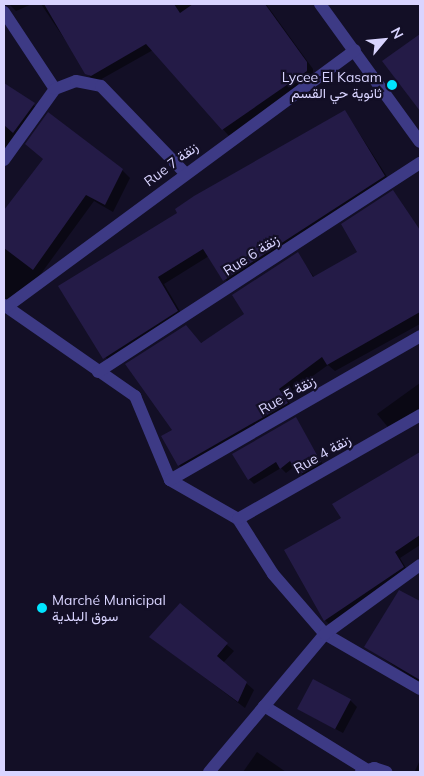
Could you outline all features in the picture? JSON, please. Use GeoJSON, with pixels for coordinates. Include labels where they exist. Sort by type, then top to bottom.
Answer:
{"type":"FeatureCollection","features":[{"type":"Feature","properties":{"kind":"street"},"geometry":{"type":"LineString","coordinates":[[320,4],[420,142]]}},
{"type":"Feature","properties":{"kind":"street"},"geometry":{"type":"LineString","coordinates":[[4,12],[55,89]]}},
{"type":"Feature","properties":{"kind":"street","name":"Rue 7 زنقة"},"geometry":{"type":"LineString","coordinates":[[6,305],[184,172],[355,50]]}},
{"type":"Feature","properties":{"kind":"street"},"geometry":{"type":"LineString","coordinates":[[4,160],[55,89],[76,81],[101,86],[184,172]]}},
{"type":"Feature","properties":{"kind":"street","name":"Rue 6 زنقة"},"geometry":{"type":"LineString","coordinates":[[98,372],[420,163]]}},
{"type":"Feature","properties":{"kind":"street"},"geometry":{"type":"LineString","coordinates":[[6,305],[98,372],[135,396],[170,480],[238,519],[273,574],[326,634],[420,689]]}},
{"type":"Feature","properties":{"kind":"street","name":"Rue 5 زنقة"},"geometry":{"type":"LineString","coordinates":[[170,480],[420,336]]}},
{"type":"Feature","properties":{"kind":"street","name":"Rue 4 زنقة"},"geometry":{"type":"LineString","coordinates":[[238,519],[420,415]]}},
{"type":"Feature","properties":{"kind":"street"},"geometry":{"type":"LineString","coordinates":[[209,772],[326,634],[420,565]]}},
{"type":"Feature","properties":{"kind":"street"},"geometry":{"type":"LineString","coordinates":[[264,706],[362,770],[386,772]]}},
{"type":"Feature","properties":{"kind":"building"},"geometry":{"type":"Polygon","coordinates":[[[44,4],[174,4],[180,13],[193,4],[265,4],[307,62],[307,71],[222,130],[146,44],[91,76],[85,74],[44,4]]]}},
{"type":"Feature","properties":{"kind":"building"},"geometry":{"type":"Polygon","coordinates":[[[420,34],[420,111],[382,61],[420,34]]]}},
{"type":"Feature","properties":{"kind":"building"},"geometry":{"type":"Polygon","coordinates":[[[4,83],[35,103],[13,133],[4,125],[4,83]]]}},
{"type":"Feature","properties":{"kind":"building"},"geometry":{"type":"Polygon","coordinates":[[[345,110],[385,176],[223,281],[203,249],[158,277],[178,311],[103,359],[58,286],[177,213],[175,209],[194,196],[345,110]]]}},
{"type":"Feature","properties":{"kind":"building"},"geometry":{"type":"Polygon","coordinates":[[[48,112],[123,169],[105,205],[86,195],[33,270],[4,248],[4,210],[43,159],[25,144],[48,112]]]}},
{"type":"Feature","properties":{"kind":"building"},"geometry":{"type":"Polygon","coordinates":[[[393,190],[420,230],[420,312],[327,365],[322,357],[279,389],[288,403],[178,466],[161,436],[172,430],[125,364],[186,325],[201,343],[244,314],[232,295],[298,252],[313,277],[357,252],[341,224],[393,190]]]}},
{"type":"Feature","properties":{"kind":"building"},"geometry":{"type":"Polygon","coordinates":[[[296,417],[321,462],[299,475],[290,461],[280,469],[276,462],[248,480],[232,454],[296,417]]]}},
{"type":"Feature","properties":{"kind":"building"},"geometry":{"type":"Polygon","coordinates":[[[420,452],[420,535],[395,552],[404,567],[324,621],[284,550],[341,518],[332,504],[420,452]]]}},
{"type":"Feature","properties":{"kind":"building"},"geometry":{"type":"Polygon","coordinates":[[[399,590],[420,601],[420,680],[364,647],[399,590]]]}},
{"type":"Feature","properties":{"kind":"building"},"geometry":{"type":"Polygon","coordinates":[[[180,603],[228,643],[217,656],[247,682],[238,702],[149,637],[180,603]]]}},
{"type":"Feature","properties":{"kind":"building"},"geometry":{"type":"Polygon","coordinates":[[[313,679],[351,699],[335,729],[297,709],[313,679]]]}},
{"type":"Feature","properties":{"kind":"place","name":"Lycee El Kasam ثانوية حي القسم"},"geometry":{"type":"Point","coordinates":[392,85]}},
{"type":"Feature","properties":{"kind":"place","name":"Marché Municipal سوق البلدية"},"geometry":{"type":"Point","coordinates":[42,608]}}]}
